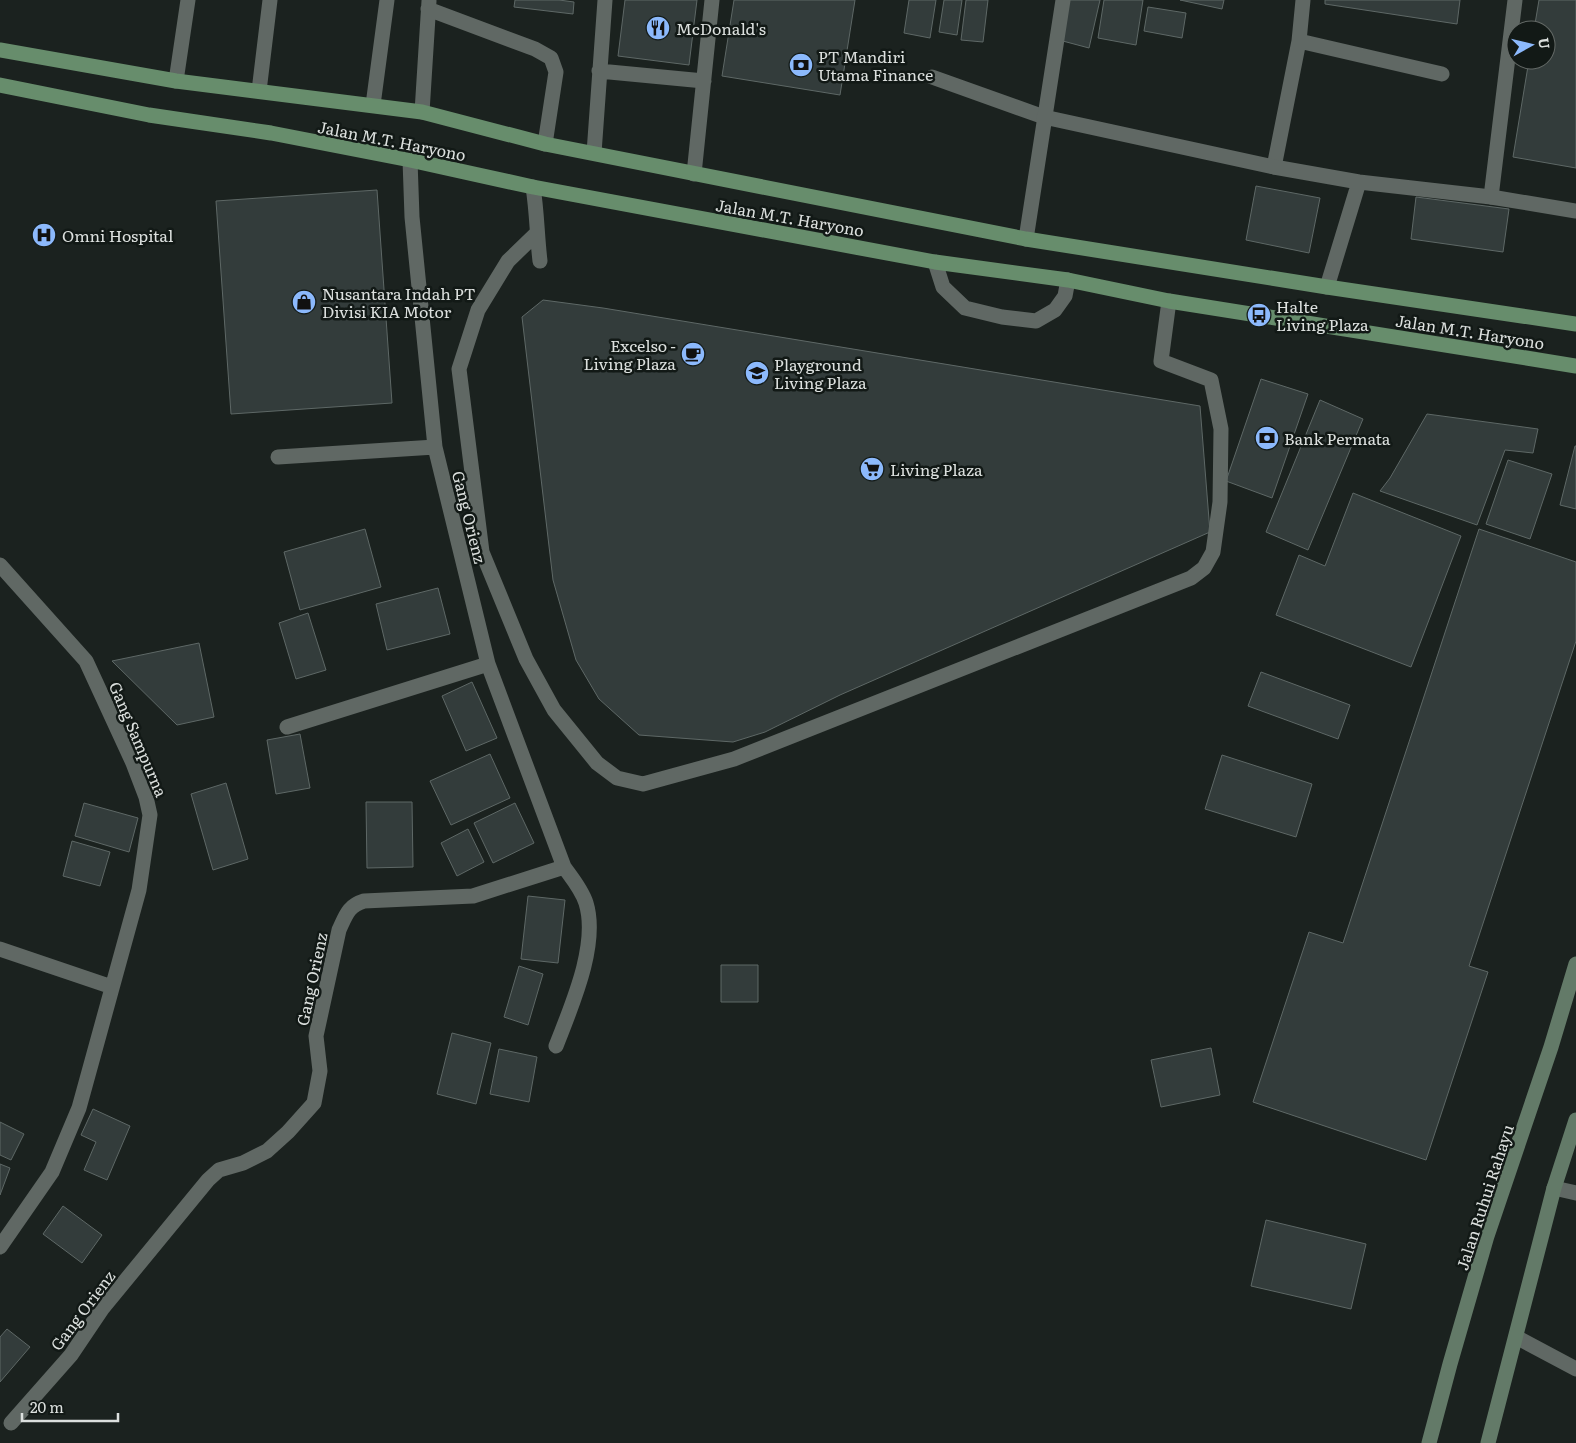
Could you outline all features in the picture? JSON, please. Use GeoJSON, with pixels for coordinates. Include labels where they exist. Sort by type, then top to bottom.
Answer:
{"type":"FeatureCollection","features":[{"type":"Feature","properties":{"kind":"main road","name":"Jalan M.T. Haryono"},"geometry":{"type":"LineString","coordinates":[[0,50],[176,81],[422,112],[545,144],[1026,239],[1576,324]]}},
{"type":"Feature","properties":{"kind":"main road","name":"Jalan M.T. Haryono"},"geometry":{"type":"LineString","coordinates":[[0,85],[149,115],[271,133],[410,160],[533,187],[935,262],[1068,280],[1169,301],[1576,366]]}},
{"type":"Feature","properties":{"kind":"main road","name":"Jalan Ruhui Rahayu"},"geometry":{"type":"LineString","coordinates":[[1429,1443],[1487,1236],[1551,1047],[1576,964]]}},
{"type":"Feature","properties":{"kind":"main road"},"geometry":{"type":"LineString","coordinates":[[1488,1443],[1554,1188],[1576,1120]]}},
{"type":"Feature","properties":{"kind":"street"},"geometry":{"type":"LineString","coordinates":[[176,81],[188,0]]}},
{"type":"Feature","properties":{"kind":"street"},"geometry":{"type":"LineString","coordinates":[[258,91],[270,0]]}},
{"type":"Feature","properties":{"kind":"street"},"geometry":{"type":"LineString","coordinates":[[373,105],[387,0]]}},
{"type":"Feature","properties":{"kind":"street"},"geometry":{"type":"LineString","coordinates":[[594,153],[605,0]]}},
{"type":"Feature","properties":{"kind":"street"},"geometry":{"type":"LineString","coordinates":[[694,174],[712,0]]}},
{"type":"Feature","properties":{"kind":"street"},"geometry":{"type":"LineString","coordinates":[[1026,239],[1063,0]]}},
{"type":"Feature","properties":{"kind":"street"},"geometry":{"type":"LineString","coordinates":[[1274,167],[1299,41],[1303,0]]}},
{"type":"Feature","properties":{"kind":"street"},"geometry":{"type":"LineString","coordinates":[[1492,197],[1515,0]]}},
{"type":"Feature","properties":{"kind":"street"},"geometry":{"type":"LineString","coordinates":[[422,112],[429,4],[535,49],[551,58],[556,72],[545,144]]}},
{"type":"Feature","properties":{"kind":"street"},"geometry":{"type":"LineString","coordinates":[[1299,41],[1442,74]]}},
{"type":"Feature","properties":{"kind":"street"},"geometry":{"type":"LineString","coordinates":[[600,71],[704,81]]}},
{"type":"Feature","properties":{"kind":"street"},"geometry":{"type":"LineString","coordinates":[[932,77],[1044,117],[1274,167],[1359,182],[1492,197],[1576,211]]}},
{"type":"Feature","properties":{"kind":"street","name":"Gang Orienz"},"geometry":{"type":"LineString","coordinates":[[410,160],[412,217],[436,447],[488,664],[564,867],[580,890],[586,903],[589,921],[589,942],[579,987],[556,1046]]}},
{"type":"Feature","properties":{"kind":"street"},"geometry":{"type":"LineString","coordinates":[[1327,287],[1359,182]]}},
{"type":"Feature","properties":{"kind":"street"},"geometry":{"type":"LineString","coordinates":[[533,187],[537,210],[536,233],[540,261]]}},
{"type":"Feature","properties":{"kind":"street"},"geometry":{"type":"LineString","coordinates":[[536,233],[508,261],[478,310],[459,369],[482,552],[526,658],[554,710],[597,763],[617,778],[643,784],[734,759],[1191,578],[1204,568],[1213,552],[1220,502],[1220,429],[1212,380],[1161,361],[1169,301]]}},
{"type":"Feature","properties":{"kind":"street"},"geometry":{"type":"LineString","coordinates":[[935,262],[943,287],[965,308],[1002,317],[1036,321],[1055,310],[1065,296],[1068,280]]}},
{"type":"Feature","properties":{"kind":"street"},"geometry":{"type":"LineString","coordinates":[[278,457],[436,447]]}},
{"type":"Feature","properties":{"kind":"street","name":"Gang Sampurna"},"geometry":{"type":"LineString","coordinates":[[0,565],[86,661],[134,763],[150,815],[139,890],[79,1108],[52,1172],[0,1247]]}},
{"type":"Feature","properties":{"kind":"street"},"geometry":{"type":"LineString","coordinates":[[287,727],[488,664]]}},
{"type":"Feature","properties":{"kind":"street","name":"Gang Orienz"},"geometry":{"type":"LineString","coordinates":[[11,1423],[71,1355],[102,1309],[208,1180],[219,1170],[243,1163],[267,1151],[288,1132],[314,1103],[320,1071],[316,1036],[340,930],[346,914],[354,904],[364,901],[473,896],[564,867]]}},
{"type":"Feature","properties":{"kind":"street"},"geometry":{"type":"LineString","coordinates":[[0,949],[112,987]]}},
{"type":"Feature","properties":{"kind":"street"},"geometry":{"type":"LineString","coordinates":[[1554,1188],[1576,1193]]}},
{"type":"Feature","properties":{"kind":"street"},"geometry":{"type":"LineString","coordinates":[[1516,1338],[1576,1369]]}},
{"type":"Feature","properties":{"kind":"building"},"geometry":{"type":"Polygon","coordinates":[[[515,0],[574,2],[573,14],[514,7],[515,0]]]}},
{"type":"Feature","properties":{"kind":"building","name":"McDonald's"},"geometry":{"type":"Polygon","coordinates":[[[625,0],[697,0],[689,65],[618,56],[625,0]]]}},
{"type":"Feature","properties":{"kind":"building"},"geometry":{"type":"Polygon","coordinates":[[[734,0],[855,0],[840,95],[722,76],[734,0]]]}},
{"type":"Feature","properties":{"kind":"building"},"geometry":{"type":"Polygon","coordinates":[[[909,0],[936,0],[930,38],[904,33],[909,0]]]}},
{"type":"Feature","properties":{"kind":"building"},"geometry":{"type":"Polygon","coordinates":[[[944,0],[962,0],[957,35],[939,32],[944,0]]]}},
{"type":"Feature","properties":{"kind":"building"},"geometry":{"type":"Polygon","coordinates":[[[966,0],[988,0],[983,42],[961,40],[966,0]]]}},
{"type":"Feature","properties":{"kind":"building"},"geometry":{"type":"Polygon","coordinates":[[[1068,0],[1100,0],[1089,48],[1059,40],[1068,0]]]}},
{"type":"Feature","properties":{"kind":"building"},"geometry":{"type":"Polygon","coordinates":[[[1104,0],[1143,0],[1136,45],[1098,38],[1104,0]]]}},
{"type":"Feature","properties":{"kind":"building"},"geometry":{"type":"Polygon","coordinates":[[[1180,0],[1224,0],[1222,9],[1180,0]]]}},
{"type":"Feature","properties":{"kind":"building"},"geometry":{"type":"Polygon","coordinates":[[[1325,0],[1460,0],[1457,24],[1325,4],[1325,0]]]}},
{"type":"Feature","properties":{"kind":"building"},"geometry":{"type":"Polygon","coordinates":[[[1539,0],[1576,0],[1576,168],[1513,157],[1527,70],[1556,70],[1556,20],[1536,20],[1539,0]]]}},
{"type":"Feature","properties":{"kind":"building"},"geometry":{"type":"Polygon","coordinates":[[[1148,7],[1186,13],[1182,38],[1144,31],[1148,7]]]}},
{"type":"Feature","properties":{"kind":"building"},"geometry":{"type":"Polygon","coordinates":[[[1256,186],[1320,198],[1309,253],[1246,240],[1256,186]]]}},
{"type":"Feature","properties":{"kind":"building","name":"Nusantara Indah PT Divisi KIA Motor"},"geometry":{"type":"Polygon","coordinates":[[[377,190],[392,403],[231,414],[216,201],[377,190]]]}},
{"type":"Feature","properties":{"kind":"building"},"geometry":{"type":"Polygon","coordinates":[[[1416,197],[1509,209],[1503,252],[1411,239],[1416,197]]]}},
{"type":"Feature","properties":{"kind":"building","name":"Living Plaza"},"geometry":{"type":"Polygon","coordinates":[[[543,300],[603,308],[1200,406],[1210,532],[840,695],[765,732],[733,742],[639,735],[599,699],[576,660],[553,580],[522,317],[543,300]]]}},
{"type":"Feature","properties":{"kind":"building","name":"Bank Permata"},"geometry":{"type":"Polygon","coordinates":[[[1261,379],[1308,394],[1272,498],[1226,481],[1261,379]]]}},
{"type":"Feature","properties":{"kind":"building"},"geometry":{"type":"Polygon","coordinates":[[[1320,400],[1363,419],[1308,550],[1266,532],[1320,400]]]}},
{"type":"Feature","properties":{"kind":"building"},"geometry":{"type":"Polygon","coordinates":[[[1427,414],[1538,429],[1533,453],[1505,450],[1477,525],[1380,491],[1390,478],[1427,414]]]}},
{"type":"Feature","properties":{"kind":"building"},"geometry":{"type":"Polygon","coordinates":[[[1576,446],[1576,509],[1560,505],[1576,446]]]}},
{"type":"Feature","properties":{"kind":"building"},"geometry":{"type":"Polygon","coordinates":[[[1508,460],[1552,474],[1530,539],[1486,524],[1508,460]]]}},
{"type":"Feature","properties":{"kind":"building"},"geometry":{"type":"Polygon","coordinates":[[[1353,493],[1461,536],[1411,667],[1276,615],[1299,555],[1325,566],[1353,493]]]}},
{"type":"Feature","properties":{"kind":"building"},"geometry":{"type":"Polygon","coordinates":[[[365,529],[381,587],[300,610],[284,552],[365,529]]]}},
{"type":"Feature","properties":{"kind":"building"},"geometry":{"type":"Polygon","coordinates":[[[1479,529],[1576,562],[1576,641],[1469,966],[1488,972],[1426,1160],[1253,1102],[1309,932],[1343,943],[1479,529]]]}},
{"type":"Feature","properties":{"kind":"building"},"geometry":{"type":"Polygon","coordinates":[[[438,588],[450,634],[387,650],[376,604],[438,588]]]}},
{"type":"Feature","properties":{"kind":"building"},"geometry":{"type":"Polygon","coordinates":[[[308,613],[326,670],[296,679],[279,623],[308,613]]]}},
{"type":"Feature","properties":{"kind":"building"},"geometry":{"type":"Polygon","coordinates":[[[199,643],[214,717],[177,725],[112,661],[199,643]]]}},
{"type":"Feature","properties":{"kind":"building"},"geometry":{"type":"Polygon","coordinates":[[[1261,672],[1350,705],[1338,739],[1248,706],[1261,672]]]}},
{"type":"Feature","properties":{"kind":"building"},"geometry":{"type":"Polygon","coordinates":[[[472,682],[497,738],[466,751],[442,696],[472,682]]]}},
{"type":"Feature","properties":{"kind":"building"},"geometry":{"type":"Polygon","coordinates":[[[300,734],[310,788],[276,794],[267,740],[300,734]]]}},
{"type":"Feature","properties":{"kind":"building"},"geometry":{"type":"Polygon","coordinates":[[[490,754],[510,798],[451,825],[430,781],[490,754]]]}},
{"type":"Feature","properties":{"kind":"building"},"geometry":{"type":"Polygon","coordinates":[[[1222,755],[1312,784],[1296,837],[1205,809],[1222,755]]]}},
{"type":"Feature","properties":{"kind":"building"},"geometry":{"type":"Polygon","coordinates":[[[226,783],[248,859],[213,870],[191,794],[226,783]]]}},
{"type":"Feature","properties":{"kind":"building"},"geometry":{"type":"Polygon","coordinates":[[[366,802],[412,802],[413,867],[367,868],[366,802]]]}},
{"type":"Feature","properties":{"kind":"building"},"geometry":{"type":"Polygon","coordinates":[[[84,803],[138,818],[129,852],[75,836],[84,803]]]}},
{"type":"Feature","properties":{"kind":"building"},"geometry":{"type":"Polygon","coordinates":[[[515,803],[534,843],[493,863],[474,823],[515,803]]]}},
{"type":"Feature","properties":{"kind":"building"},"geometry":{"type":"Polygon","coordinates":[[[468,829],[484,862],[457,876],[441,843],[468,829]]]}},
{"type":"Feature","properties":{"kind":"building"},"geometry":{"type":"Polygon","coordinates":[[[72,841],[110,852],[100,886],[63,876],[72,841]]]}},
{"type":"Feature","properties":{"kind":"building"},"geometry":{"type":"Polygon","coordinates":[[[528,896],[565,900],[558,963],[521,959],[528,896]]]}},
{"type":"Feature","properties":{"kind":"building"},"geometry":{"type":"Polygon","coordinates":[[[721,965],[758,965],[758,1002],[721,1002],[721,965]]]}},
{"type":"Feature","properties":{"kind":"building"},"geometry":{"type":"Polygon","coordinates":[[[519,966],[543,974],[528,1025],[504,1017],[519,966]]]}},
{"type":"Feature","properties":{"kind":"building"},"geometry":{"type":"Polygon","coordinates":[[[452,1033],[491,1043],[476,1104],[437,1094],[452,1033]]]}},
{"type":"Feature","properties":{"kind":"building"},"geometry":{"type":"Polygon","coordinates":[[[1211,1048],[1220,1095],[1161,1107],[1151,1060],[1211,1048]]]}},
{"type":"Feature","properties":{"kind":"building"},"geometry":{"type":"Polygon","coordinates":[[[499,1049],[537,1057],[529,1102],[490,1094],[499,1049]]]}},
{"type":"Feature","properties":{"kind":"building"},"geometry":{"type":"Polygon","coordinates":[[[93,1109],[130,1126],[107,1180],[84,1170],[96,1142],[81,1135],[93,1109]]]}},
{"type":"Feature","properties":{"kind":"building"},"geometry":{"type":"Polygon","coordinates":[[[0,1122],[24,1134],[11,1160],[0,1155],[0,1122]]]}},
{"type":"Feature","properties":{"kind":"building"},"geometry":{"type":"Polygon","coordinates":[[[0,1164],[10,1168],[0,1195],[0,1164]]]}},
{"type":"Feature","properties":{"kind":"building"},"geometry":{"type":"Polygon","coordinates":[[[63,1206],[102,1235],[82,1263],[43,1234],[63,1206]]]}},
{"type":"Feature","properties":{"kind":"building"},"geometry":{"type":"Polygon","coordinates":[[[1266,1220],[1366,1244],[1351,1309],[1251,1286],[1266,1220]]]}},
{"type":"Feature","properties":{"kind":"building"},"geometry":{"type":"Polygon","coordinates":[[[7,1329],[30,1347],[0,1382],[0,1337],[7,1329]]]}},
{"type":"Feature","properties":{"kind":"place","name":"McDonald's"},"geometry":{"type":"Point","coordinates":[658,28]}},
{"type":"Feature","properties":{"kind":"place","name":"PT Mandiri Utama Finance"},"geometry":{"type":"Point","coordinates":[801,65]}},
{"type":"Feature","properties":{"kind":"place","name":"Omni Hospital"},"geometry":{"type":"Point","coordinates":[44,235]}},
{"type":"Feature","properties":{"kind":"place","name":"Nusantara Indah PT Divisi KIA Motor"},"geometry":{"type":"Point","coordinates":[304,302]}},
{"type":"Feature","properties":{"kind":"place","name":"Halte Living Plaza"},"geometry":{"type":"Point","coordinates":[1259,315]}},
{"type":"Feature","properties":{"kind":"place","name":"Excelso - Living Plaza"},"geometry":{"type":"Point","coordinates":[693,354]}},
{"type":"Feature","properties":{"kind":"place","name":"Playground Living Plaza"},"geometry":{"type":"Point","coordinates":[757,373]}},
{"type":"Feature","properties":{"kind":"place","name":"Bank Permata"},"geometry":{"type":"Point","coordinates":[1267,438]}},
{"type":"Feature","properties":{"kind":"place","name":"Living Plaza"},"geometry":{"type":"Point","coordinates":[872,469]}}]}
